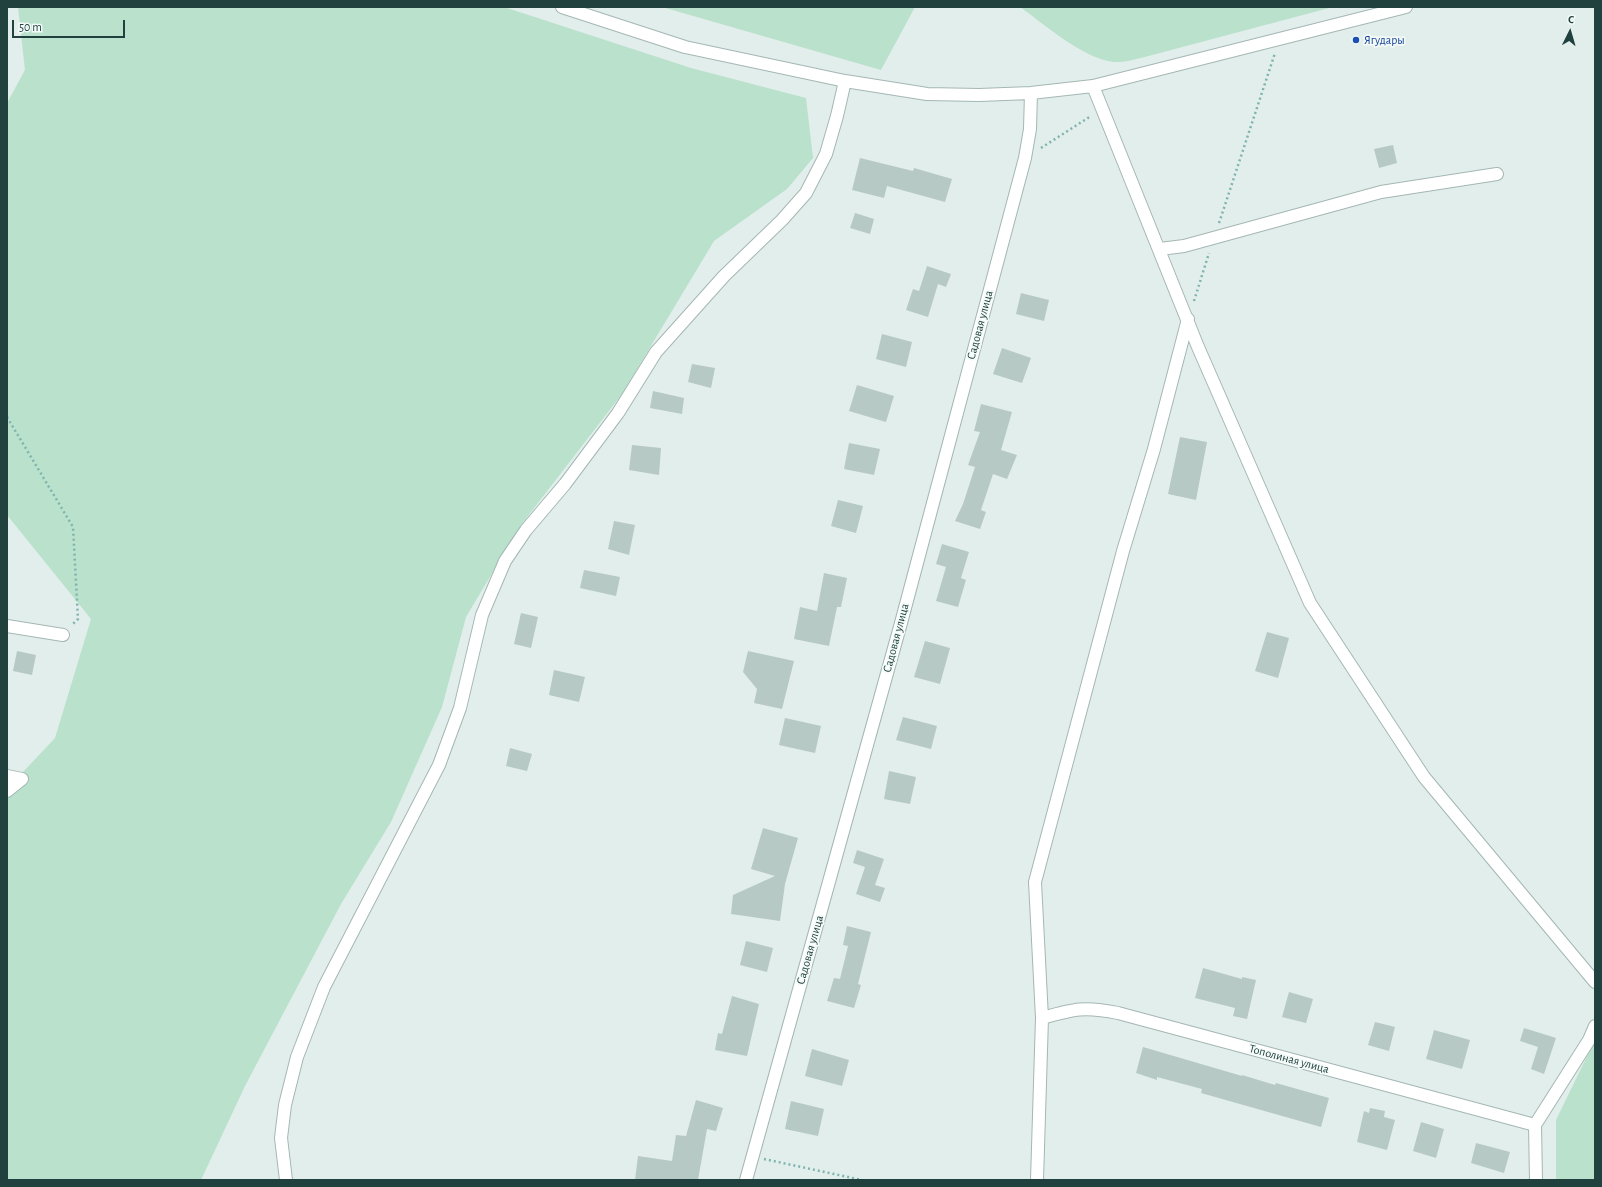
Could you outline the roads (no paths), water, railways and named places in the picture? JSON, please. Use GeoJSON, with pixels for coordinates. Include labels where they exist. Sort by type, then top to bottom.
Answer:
{"type":"FeatureCollection","features":[{"type":"Feature","properties":{"kind":"street"},"geometry":{"type":"LineString","coordinates":[[562,7],[685,46],[845,81],[927,94],[979,96],[1031,93],[1093,86],[1406,7]]}},
{"type":"Feature","properties":{"kind":"street"},"geometry":{"type":"LineString","coordinates":[[286,1180],[282,1138],[285,1105],[297,1057],[324,987],[439,765],[460,708],[482,615],[505,561],[526,530],[565,484],[618,413],[656,352],[724,276],[782,220],[806,193],[826,154],[845,81]]}},
{"type":"Feature","properties":{"kind":"street"},"geometry":{"type":"LineString","coordinates":[[1093,86],[1160,249],[1198,347],[1310,602],[1424,777],[1595,982]]}},
{"type":"Feature","properties":{"kind":"street","name":"Садовая улица"},"geometry":{"type":"LineString","coordinates":[[746,1180],[901,623],[1025,158],[1030,129],[1031,93]]}},
{"type":"Feature","properties":{"kind":"street"},"geometry":{"type":"LineString","coordinates":[[1160,249],[1184,246],[1381,192],[1497,174]]}},
{"type":"Feature","properties":{"kind":"street"},"geometry":{"type":"LineString","coordinates":[[1036,1180],[1042,1018],[1035,882],[1124,551],[1154,450],[1188,319]]}},
{"type":"Feature","properties":{"kind":"street"},"geometry":{"type":"LineString","coordinates":[[7,626],[63,635]]}},
{"type":"Feature","properties":{"kind":"street"},"geometry":{"type":"LineString","coordinates":[[7,776],[22,779],[7,791]]}},
{"type":"Feature","properties":{"kind":"street","name":"Тополиная улица"},"geometry":{"type":"LineString","coordinates":[[1042,1018],[1072,1009],[1093,1008],[1118,1013],[1535,1125]]}},
{"type":"Feature","properties":{"kind":"street"},"geometry":{"type":"LineString","coordinates":[[1536,1180],[1535,1125],[1589,1040],[1595,1026]]}},
{"type":"Feature","properties":{"kind":"place","name":"Ягудары"},"geometry":{"type":"Point","coordinates":[1356,40]}}]}
